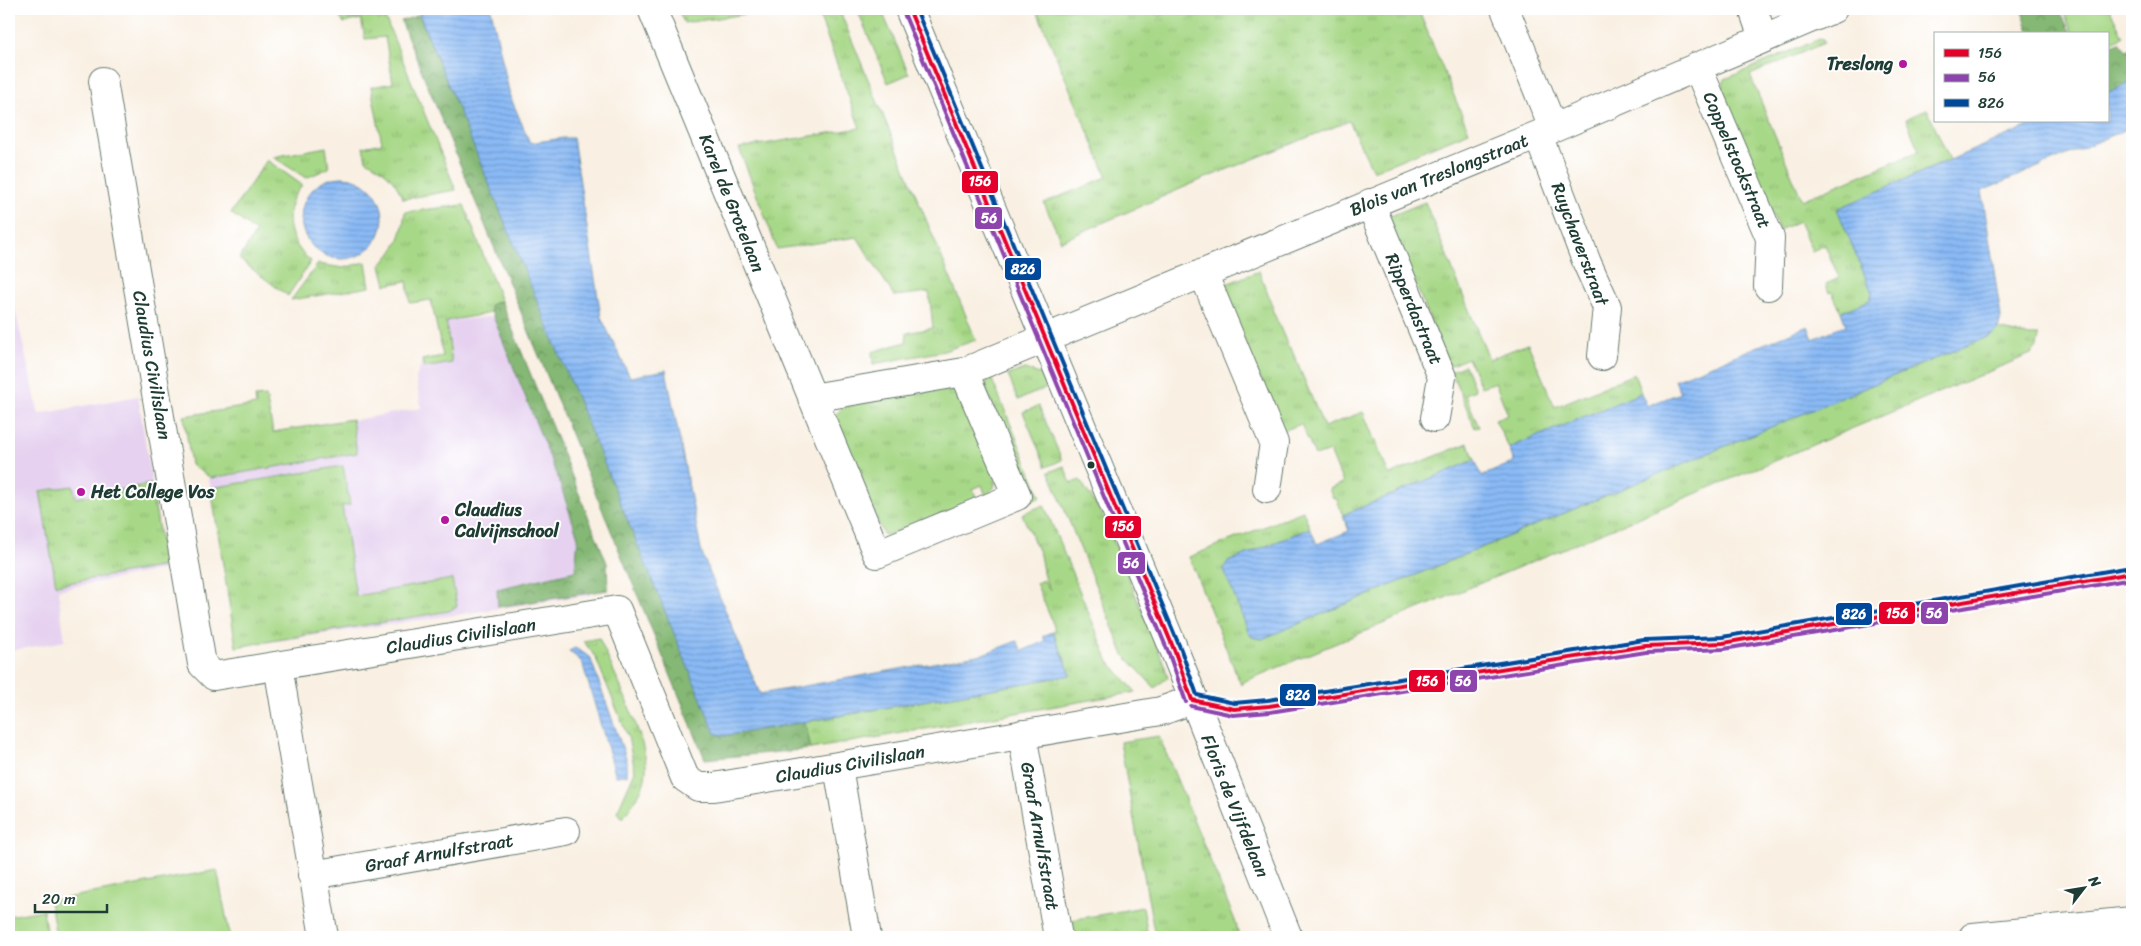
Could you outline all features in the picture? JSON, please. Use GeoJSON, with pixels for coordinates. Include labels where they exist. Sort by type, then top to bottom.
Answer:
{"type":"FeatureCollection","features":[{"type":"Feature","properties":{"kind":"street","name":"Karel de Grotelaan"},"geometry":{"type":"LineString","coordinates":[[652,9],[877,554],[1017,496],[964,372]]}},
{"type":"Feature","properties":{"kind":"street","name":"Floris de Vijfdelaan"},"geometry":{"type":"LineString","coordinates":[[909,9],[1174,652],[1288,937]]}},
{"type":"Feature","properties":{"kind":"street","name":"Ruychaverstraat"},"geometry":{"type":"LineString","coordinates":[[1505,9],[1545,131],[1607,307],[1602,356]]}},
{"type":"Feature","properties":{"kind":"street"},"geometry":{"type":"LineString","coordinates":[[1753,9],[1763,38]]}},
{"type":"Feature","properties":{"kind":"street","name":"Blois van Treslongstraat"},"geometry":{"type":"LineString","coordinates":[[1044,339],[1833,9]]}},
{"type":"Feature","properties":{"kind":"street","name":"Coppelstockstraat"},"geometry":{"type":"LineString","coordinates":[[1697,66],[1770,238],[1768,286]]}},
{"type":"Feature","properties":{"kind":"street","name":"Claudius Civilislaan"},"geometry":{"type":"LineString","coordinates":[[103,81],[202,664],[214,676],[617,610],[685,778],[698,787],[714,787],[838,767],[1161,711],[1192,700]]}},
{"type":"Feature","properties":{"kind":"street","name":"Ripperdastraat"},"geometry":{"type":"LineString","coordinates":[[1370,203],[1442,377],[1435,418]]}},
{"type":"Feature","properties":{"kind":"street"},"geometry":{"type":"LineString","coordinates":[[1203,273],[1274,443],[1268,489]]}},
{"type":"Feature","properties":{"kind":"street"},"geometry":{"type":"LineString","coordinates":[[812,398],[964,372],[1044,339]]}},
{"type":"Feature","properties":{"kind":"street"},"geometry":{"type":"LineString","coordinates":[[278,666],[324,937]]}},
{"type":"Feature","properties":{"kind":"street","name":"Graaf Arnulfstraat"},"geometry":{"type":"LineString","coordinates":[[1022,734],[1058,937]]}},
{"type":"Feature","properties":{"kind":"street"},"geometry":{"type":"LineString","coordinates":[[838,767],[867,937]]}},
{"type":"Feature","properties":{"kind":"street","name":"Graaf Arnulfstraat"},"geometry":{"type":"LineString","coordinates":[[312,874],[566,831]]}},
{"type":"Feature","properties":{"kind":"street"},"geometry":{"type":"LineString","coordinates":[[1973,937],[2132,921]]}},
{"type":"Feature","properties":{"kind":"shaded area","name":"Het College Vos"},"geometry":{"type":"Polygon","coordinates":[[[9,283],[39,414],[138,396],[166,569],[58,590],[65,641],[9,651],[9,283]]]}},
{"type":"Feature","properties":{"kind":"shaded area"},"geometry":{"type":"Polygon","coordinates":[[[502,316],[604,564],[590,595],[236,647],[204,448],[421,408],[416,379],[422,360],[443,356],[446,321],[502,316]]]}},
{"type":"Feature","properties":{"kind":"green space"},"geometry":{"type":"Polygon","coordinates":[[[333,9],[360,9],[370,17],[384,15],[456,190],[403,199],[389,176],[366,160],[363,147],[382,143],[371,87],[393,83],[385,37],[365,39],[361,19],[344,23],[333,9]]]}},
{"type":"Feature","properties":{"kind":"green space"},"geometry":{"type":"Polygon","coordinates":[[[360,9],[382,9],[384,15],[370,17],[360,9]]]}},
{"type":"Feature","properties":{"kind":"green space"},"geometry":{"type":"Polygon","coordinates":[[[678,9],[780,9],[684,23],[678,9]]]}},
{"type":"Feature","properties":{"kind":"green space"},"geometry":{"type":"Polygon","coordinates":[[[817,9],[839,9],[976,340],[944,351],[873,364],[872,352],[906,342],[907,333],[933,328],[929,292],[894,296],[857,237],[777,249],[739,148],[860,128],[817,9]]]}},
{"type":"Feature","properties":{"kind":"green space"},"geometry":{"type":"Polygon","coordinates":[[[857,9],[881,9],[909,74],[888,83],[857,9]]]}},
{"type":"Feature","properties":{"kind":"green space"},"geometry":{"type":"Polygon","coordinates":[[[1043,9],[1154,9],[1158,16],[1174,9],[1418,9],[1469,132],[1373,171],[1349,121],[1203,179],[1061,241],[1044,203],[1107,177],[1037,11],[1043,9]]]}},
{"type":"Feature","properties":{"kind":"green space"},"geometry":{"type":"Polygon","coordinates":[[[2021,9],[2059,9],[2070,32],[2029,32],[2021,9]]]}},
{"type":"Feature","properties":{"kind":"green space"},"geometry":{"type":"Polygon","coordinates":[[[2062,9],[2110,9],[2123,37],[2108,44],[2108,32],[2072,32],[2062,9]]]}},
{"type":"Feature","properties":{"kind":"green space"},"geometry":{"type":"Polygon","coordinates":[[[419,15],[724,736],[805,722],[811,749],[705,759],[401,21],[419,15]]]}},
{"type":"Feature","properties":{"kind":"green space"},"geometry":{"type":"Polygon","coordinates":[[[1822,38],[1824,43],[1750,75],[1802,200],[1919,151],[1906,119],[1927,109],[1950,160],[1912,176],[1870,300],[1841,312],[1832,292],[1829,293],[1826,284],[1839,278],[1825,245],[1812,251],[1799,221],[1779,230],[1722,88],[1725,79],[1822,38]]]}},
{"type":"Feature","properties":{"kind":"green space"},"geometry":{"type":"Polygon","coordinates":[[[2120,42],[2126,50],[2132,47],[2132,82],[2108,93],[2108,47],[2120,42]]]}},
{"type":"Feature","properties":{"kind":"green space"},"geometry":{"type":"Polygon","coordinates":[[[326,147],[329,168],[306,178],[273,157],[326,147]]]}},
{"type":"Feature","properties":{"kind":"green space"},"geometry":{"type":"Polygon","coordinates":[[[267,160],[302,185],[292,201],[289,218],[295,242],[311,261],[288,296],[239,259],[256,232],[231,213],[267,160]]]}},
{"type":"Feature","properties":{"kind":"green space"},"geometry":{"type":"Polygon","coordinates":[[[1425,202],[1489,359],[1528,344],[1555,407],[1634,374],[1641,393],[1509,448],[1495,420],[1508,415],[1495,382],[1481,387],[1468,358],[1449,366],[1388,217],[1425,202]]]}},
{"type":"Feature","properties":{"kind":"green space"},"geometry":{"type":"Polygon","coordinates":[[[464,205],[501,301],[490,305],[491,311],[486,314],[446,321],[452,363],[424,368],[422,360],[443,356],[431,300],[410,303],[407,281],[386,285],[381,265],[398,241],[405,212],[464,205]]]}},
{"type":"Feature","properties":{"kind":"green space"},"geometry":{"type":"Polygon","coordinates":[[[366,262],[370,287],[291,300],[318,264],[343,268],[366,262]]]}},
{"type":"Feature","properties":{"kind":"green space"},"geometry":{"type":"Polygon","coordinates":[[[1259,271],[1272,309],[1289,348],[1291,348],[1324,427],[1363,412],[1389,475],[1468,443],[1475,460],[1343,515],[1336,498],[1333,498],[1329,489],[1343,483],[1330,451],[1315,456],[1301,424],[1282,431],[1225,293],[1224,285],[1259,271]]]}},
{"type":"Feature","properties":{"kind":"green space"},"geometry":{"type":"Polygon","coordinates":[[[501,301],[607,563],[608,590],[498,607],[497,589],[575,571],[578,537],[558,478],[491,311],[490,305],[501,301]]]}},
{"type":"Feature","properties":{"kind":"green space"},"geometry":{"type":"Polygon","coordinates":[[[1998,329],[2030,336],[2039,336],[2037,347],[2031,354],[1243,682],[1241,685],[1189,557],[1303,511],[1310,528],[1228,562],[1224,569],[1249,633],[1252,637],[1262,639],[1992,335],[1998,329]]]}},
{"type":"Feature","properties":{"kind":"green space"},"geometry":{"type":"Polygon","coordinates":[[[1465,365],[1475,390],[1465,394],[1479,427],[1475,428],[1451,371],[1465,365]]]}},
{"type":"Feature","properties":{"kind":"green space"},"geometry":{"type":"Polygon","coordinates":[[[1025,369],[1039,374],[1043,372],[1049,387],[1018,400],[1008,375],[1025,369]]]}},
{"type":"Feature","properties":{"kind":"green space"},"geometry":{"type":"Polygon","coordinates":[[[990,375],[1041,497],[1031,502],[985,386],[990,375]]]}},
{"type":"Feature","properties":{"kind":"green space"},"geometry":{"type":"Polygon","coordinates":[[[950,387],[959,391],[996,480],[994,488],[986,496],[982,485],[973,489],[977,500],[887,535],[883,534],[835,415],[845,406],[950,387]]]}},
{"type":"Feature","properties":{"kind":"green space"},"geometry":{"type":"Polygon","coordinates":[[[266,396],[273,432],[352,419],[357,453],[211,478],[191,465],[184,416],[256,405],[255,397],[266,396]]]}},
{"type":"Feature","properties":{"kind":"green space"},"geometry":{"type":"Polygon","coordinates":[[[1039,406],[1062,460],[1046,467],[1023,412],[1039,406]]]}},
{"type":"Feature","properties":{"kind":"green space"},"geometry":{"type":"Polygon","coordinates":[[[343,466],[350,505],[342,506],[356,596],[452,579],[457,606],[449,611],[236,647],[211,488],[343,466]]]}},
{"type":"Feature","properties":{"kind":"green space"},"geometry":{"type":"Polygon","coordinates":[[[1064,466],[1071,483],[1080,480],[1103,516],[1164,664],[1168,677],[1155,688],[1124,655],[1049,472],[1064,466]]]}},
{"type":"Feature","properties":{"kind":"green space"},"geometry":{"type":"Polygon","coordinates":[[[151,484],[165,566],[56,585],[40,491],[73,486],[76,498],[151,484]]]}},
{"type":"Feature","properties":{"kind":"green space"},"geometry":{"type":"Polygon","coordinates":[[[1044,505],[1109,662],[1136,692],[811,749],[805,722],[1071,675],[1053,632],[1056,631],[1036,583],[1043,580],[1050,590],[1044,577],[1040,555],[1022,514],[1044,505]]]}},
{"type":"Feature","properties":{"kind":"green space"},"geometry":{"type":"Polygon","coordinates":[[[599,638],[636,725],[645,759],[646,772],[643,785],[622,819],[617,812],[635,771],[628,737],[595,656],[583,641],[599,638]]]}},
{"type":"Feature","properties":{"kind":"green space"},"geometry":{"type":"Polygon","coordinates":[[[1159,736],[1236,923],[1239,937],[1155,937],[1120,742],[1159,736]]]}},
{"type":"Feature","properties":{"kind":"green space"},"geometry":{"type":"Polygon","coordinates":[[[217,870],[230,937],[56,937],[50,901],[217,870]]]}},
{"type":"Feature","properties":{"kind":"green space"},"geometry":{"type":"Polygon","coordinates":[[[1143,907],[1148,937],[1068,937],[1066,921],[1143,907]]]}},
{"type":"Feature","properties":{"kind":"green space"},"geometry":{"type":"Polygon","coordinates":[[[43,910],[47,937],[9,937],[9,916],[43,910]]]}},
{"type":"Feature","properties":{"kind":"water"},"geometry":{"type":"Polygon","coordinates":[[[417,9],[491,9],[510,96],[530,143],[573,138],[601,317],[630,377],[666,370],[702,554],[760,694],[983,654],[1017,641],[1022,651],[1045,641],[1043,636],[1053,632],[1071,675],[724,736],[715,733],[417,9]]]}},
{"type":"Feature","properties":{"kind":"water"},"geometry":{"type":"Polygon","coordinates":[[[2132,82],[2132,127],[1982,191],[2001,317],[1998,329],[1992,335],[1262,639],[1252,637],[1249,633],[1225,573],[1224,569],[1228,562],[1310,528],[1317,544],[1349,531],[1343,515],[1475,460],[1482,476],[1514,462],[1509,448],[1641,393],[1647,406],[1680,393],[1675,380],[1808,326],[1813,339],[1846,325],[1841,312],[1870,300],[1872,293],[1837,209],[2038,122],[2108,122],[2108,93],[2132,82]]]}},
{"type":"Feature","properties":{"kind":"water"},"geometry":{"type":"Polygon","coordinates":[[[342,177],[358,180],[371,189],[380,202],[383,218],[380,234],[371,247],[358,256],[342,259],[326,256],[313,247],[304,234],[301,218],[304,202],[313,189],[326,180],[342,177]]]}},
{"type":"Feature","properties":{"kind":"water"},"geometry":{"type":"Polygon","coordinates":[[[575,648],[590,657],[627,761],[627,775],[616,776],[582,662],[569,651],[575,648]]]}},
{"type":"Feature","properties":{"kind":"transit line","name":"156"},"geometry":{"type":"LineString","coordinates":[[909,9],[1175,652],[1192,700]]}},
{"type":"Feature","properties":{"kind":"transit line","name":"826"},"geometry":{"type":"LineString","coordinates":[[916,9],[1181,650],[1197,695],[1234,703],[1268,700],[1644,640],[1722,637],[2131,567]]}},
{"type":"Feature","properties":{"kind":"transit line","name":"56"},"geometry":{"type":"LineString","coordinates":[[903,11],[1169,654],[1186,702]]}},
{"type":"Feature","properties":{"kind":"transit line","name":"156"},"geometry":{"type":"LineString","coordinates":[[1192,700],[1234,709],[1269,706],[1645,646],[1723,643],[2132,573]]}},
{"type":"Feature","properties":{"kind":"transit line","name":"56"},"geometry":{"type":"LineString","coordinates":[[1191,706],[1233,715],[1270,712],[1646,652],[1724,649],[2132,579]]}},
{"type":"Feature","properties":{"kind":"place","name":"Treslong"},"geometry":{"type":"Point","coordinates":[1903,64]}},
{"type":"Feature","properties":{"kind":"place","name":"Het College Vos"},"geometry":{"type":"Point","coordinates":[81,492]}},
{"type":"Feature","properties":{"kind":"place","name":"Claudius Calvijnschool"},"geometry":{"type":"Point","coordinates":[445,520]}}]}
